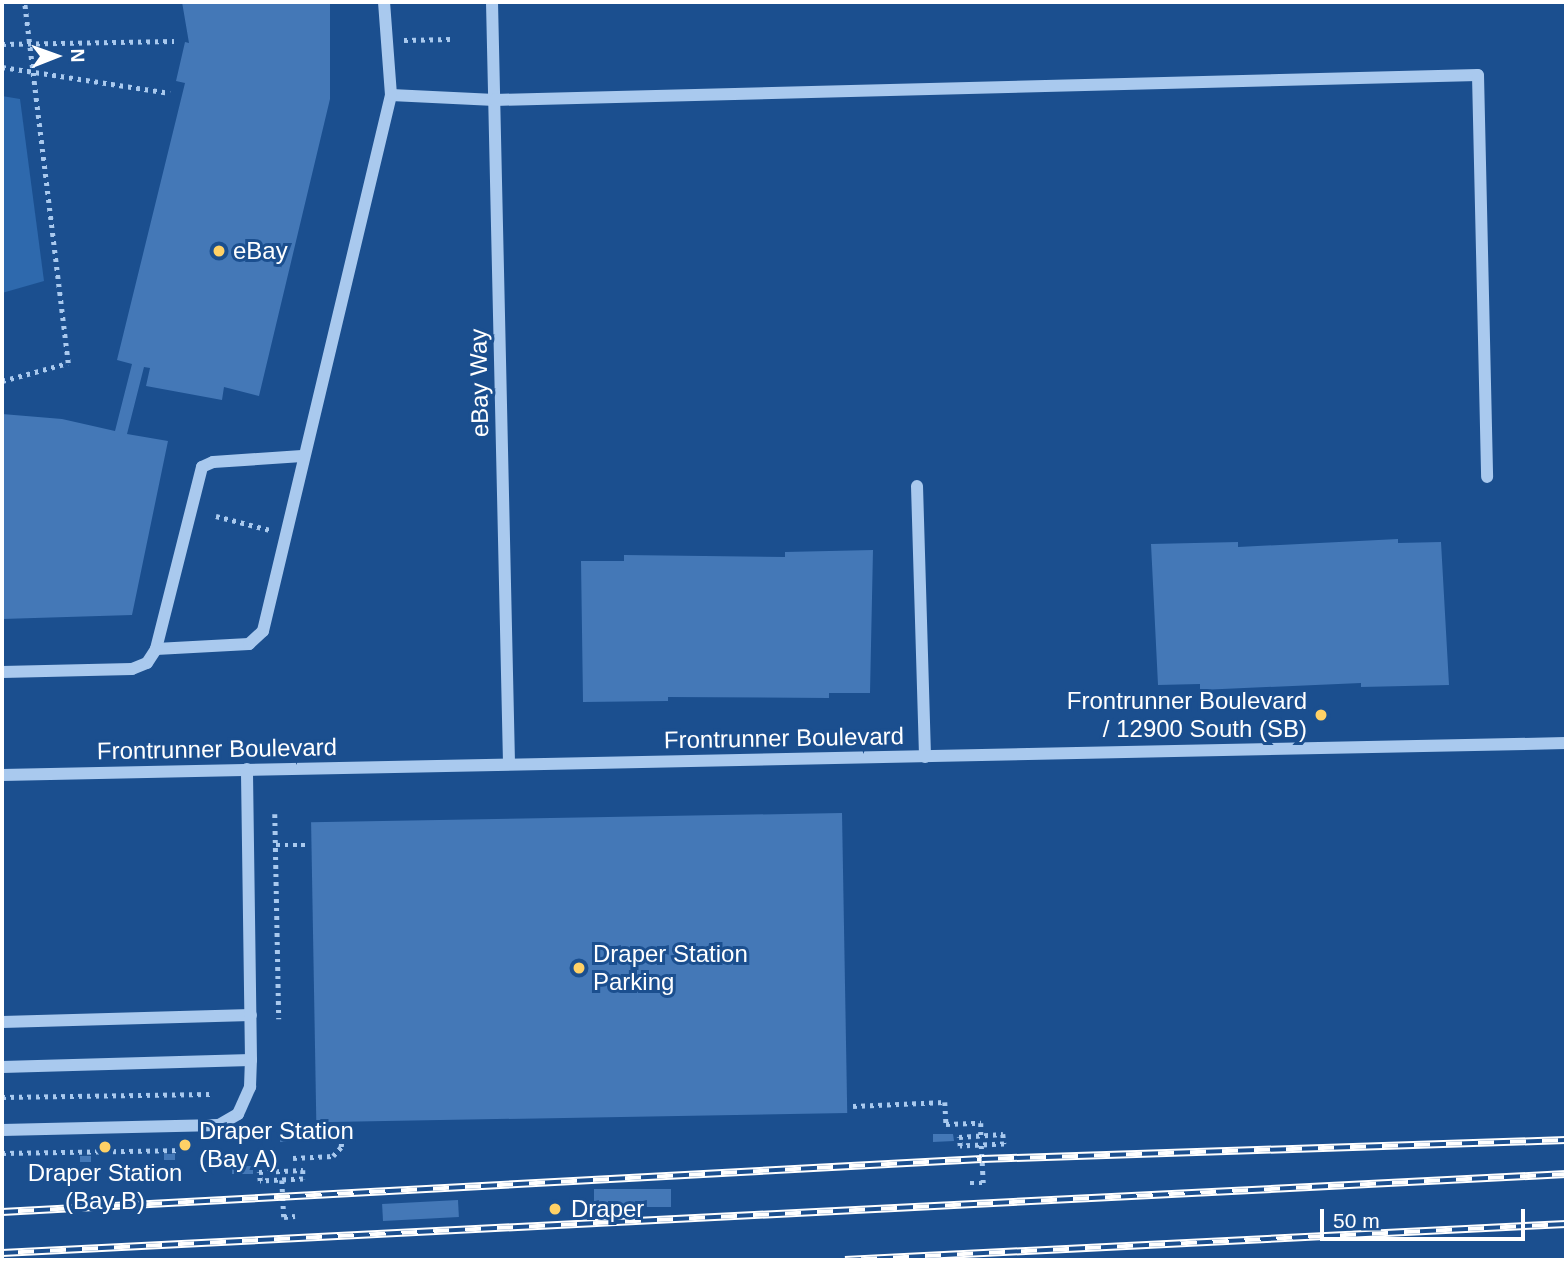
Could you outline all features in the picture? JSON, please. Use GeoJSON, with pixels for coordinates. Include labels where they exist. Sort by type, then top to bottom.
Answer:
{"type":"FeatureCollection","features":[{"type":"Feature","properties":{"kind":"street"},"geometry":{"type":"LineString","coordinates":[[156,649],[249,644],[261,636],[391,96],[384,2]]}},
{"type":"Feature","properties":{"kind":"street","name":"eBay Way"},"geometry":{"type":"LineString","coordinates":[[492,2],[509,763]]}},
{"type":"Feature","properties":{"kind":"street"},"geometry":{"type":"LineString","coordinates":[[391,96],[495,100],[1478,75],[1487,477]]}},
{"type":"Feature","properties":{"kind":"street"},"geometry":{"type":"LineString","coordinates":[[2,672],[132,669],[147,663],[156,649],[202,467],[213,462],[303,456]]}},
{"type":"Feature","properties":{"kind":"street"},"geometry":{"type":"LineString","coordinates":[[917,486],[925,757]]}},
{"type":"Feature","properties":{"kind":"street","name":"Frontrunner Boulevard"},"geometry":{"type":"LineString","coordinates":[[2,775],[1566,743]]}},
{"type":"Feature","properties":{"kind":"street"},"geometry":{"type":"LineString","coordinates":[[2,1130],[224,1124],[242,1109],[251,1060],[247,769]]}},
{"type":"Feature","properties":{"kind":"street"},"geometry":{"type":"LineString","coordinates":[[2,1023],[251,1015]]}},
{"type":"Feature","properties":{"kind":"street"},"geometry":{"type":"LineString","coordinates":[[2,1067],[251,1060]]}},
{"type":"Feature","properties":{"kind":"path"},"geometry":{"type":"LineString","coordinates":[[2,381],[68,363],[24,2]]}},
{"type":"Feature","properties":{"kind":"path"},"geometry":{"type":"LineString","coordinates":[[403,40],[452,39]]}},
{"type":"Feature","properties":{"kind":"path"},"geometry":{"type":"LineString","coordinates":[[2,44],[174,41]]}},
{"type":"Feature","properties":{"kind":"path"},"geometry":{"type":"LineString","coordinates":[[2,67],[170,93]]}},
{"type":"Feature","properties":{"kind":"path"},"geometry":{"type":"LineString","coordinates":[[216,516],[271,530]]}},
{"type":"Feature","properties":{"kind":"path"},"geometry":{"type":"LineString","coordinates":[[275,814],[279,1019]]}},
{"type":"Feature","properties":{"kind":"path"},"geometry":{"type":"LineString","coordinates":[[276,845],[305,845]]}},
{"type":"Feature","properties":{"kind":"path"},"geometry":{"type":"LineString","coordinates":[[2,1097],[210,1094]]}},
{"type":"Feature","properties":{"kind":"path"},"geometry":{"type":"LineString","coordinates":[[853,1106],[945,1102],[946,1124],[981,1123],[981,1135]]}},
{"type":"Feature","properties":{"kind":"path"},"geometry":{"type":"LineString","coordinates":[[293,1158],[333,1156],[341,1147],[342,1132]]}},
{"type":"Feature","properties":{"kind":"path"},"geometry":{"type":"LineString","coordinates":[[1003,1134],[1004,1144],[960,1146],[959,1137],[981,1135],[1003,1134]]}},
{"type":"Feature","properties":{"kind":"path"},"geometry":{"type":"LineString","coordinates":[[970,1183],[983,1183],[981,1144]]}},
{"type":"Feature","properties":{"kind":"path"},"geometry":{"type":"LineString","coordinates":[[2,1153],[188,1150]]}},
{"type":"Feature","properties":{"kind":"path"},"geometry":{"type":"LineString","coordinates":[[282,1168],[303,1170],[303,1179],[282,1180],[260,1181],[259,1171],[282,1168]]}},
{"type":"Feature","properties":{"kind":"path"},"geometry":{"type":"LineString","coordinates":[[282,1180],[284,1217],[295,1216]]}},
{"type":"Feature","properties":{"kind":"shaded area"},"geometry":{"type":"Polygon","coordinates":[[[2,96],[20,99],[44,281],[2,293],[2,96]]]}},
{"type":"Feature","properties":{"kind":"building","name":"eBay"},"geometry":{"type":"Polygon","coordinates":[[[182,2],[330,2],[330,99],[259,396],[224,387],[222,400],[146,386],[150,368],[144,367],[127,434],[168,441],[132,615],[2,619],[2,414],[62,419],[115,431],[132,364],[117,360],[185,83],[176,81],[185,42],[189,43],[182,2]]]}},
{"type":"Feature","properties":{"kind":"building"},"geometry":{"type":"Polygon","coordinates":[[[1398,539],[1398,543],[1441,542],[1449,685],[1361,687],[1361,683],[1200,690],[1200,684],[1158,685],[1151,544],[1238,542],[1238,547],[1398,539]]]}},
{"type":"Feature","properties":{"kind":"building"},"geometry":{"type":"Polygon","coordinates":[[[873,550],[870,693],[829,693],[829,698],[668,697],[668,701],[583,702],[581,561],[624,561],[624,555],[785,557],[785,552],[873,550]]]}},
{"type":"Feature","properties":{"kind":"building","name":"Draper Station Parking"},"geometry":{"type":"Polygon","coordinates":[[[842,813],[847,1113],[316,1122],[311,822],[842,813]]]}},
{"type":"Feature","properties":{"kind":"building"},"geometry":{"type":"Polygon","coordinates":[[[280,1132],[287,1132],[287,1142],[280,1142],[280,1132]]]}},
{"type":"Feature","properties":{"kind":"building"},"geometry":{"type":"Polygon","coordinates":[[[933,1134],[953,1134],[954,1141],[933,1142],[933,1134]]]}},
{"type":"Feature","properties":{"kind":"building"},"geometry":{"type":"Polygon","coordinates":[[[164,1154],[175,1154],[175,1160],[164,1160],[164,1154]]]}},
{"type":"Feature","properties":{"kind":"building"},"geometry":{"type":"Polygon","coordinates":[[[80,1156],[91,1156],[91,1162],[80,1162],[80,1156]]]}},
{"type":"Feature","properties":{"kind":"building"},"geometry":{"type":"Polygon","coordinates":[[[232,1166],[253,1166],[253,1174],[232,1174],[232,1166]]]}},
{"type":"Feature","properties":{"kind":"building"},"geometry":{"type":"Polygon","coordinates":[[[594,1189],[671,1189],[671,1207],[594,1207],[594,1189]]]}},
{"type":"Feature","properties":{"kind":"building"},"geometry":{"type":"Polygon","coordinates":[[[458,1200],[459,1217],[383,1221],[382,1204],[458,1200]]]}},
{"type":"Feature","properties":{"kind":"railway"},"geometry":{"type":"LineString","coordinates":[[2,1212],[982,1159],[1566,1140]]}},
{"type":"Feature","properties":{"kind":"railway"},"geometry":{"type":"LineString","coordinates":[[2,1253],[1566,1174]]}},
{"type":"Feature","properties":{"kind":"railway"},"geometry":{"type":"LineString","coordinates":[[845,1260],[1566,1224]]}},
{"type":"Feature","properties":{"kind":"place","name":"eBay"},"geometry":{"type":"Point","coordinates":[219,251]}},
{"type":"Feature","properties":{"kind":"place","name":"Frontrunner Boulevard / 12900 South (SB)"},"geometry":{"type":"Point","coordinates":[1321,715]}},
{"type":"Feature","properties":{"kind":"place","name":"Draper Station Parking"},"geometry":{"type":"Point","coordinates":[579,968]}},
{"type":"Feature","properties":{"kind":"place","name":"Draper Station (Bay A)"},"geometry":{"type":"Point","coordinates":[185,1145]}},
{"type":"Feature","properties":{"kind":"place","name":"Draper Station (Bay B)"},"geometry":{"type":"Point","coordinates":[105,1147]}},
{"type":"Feature","properties":{"kind":"place","name":"Draper"},"geometry":{"type":"Point","coordinates":[555,1209]}}]}
